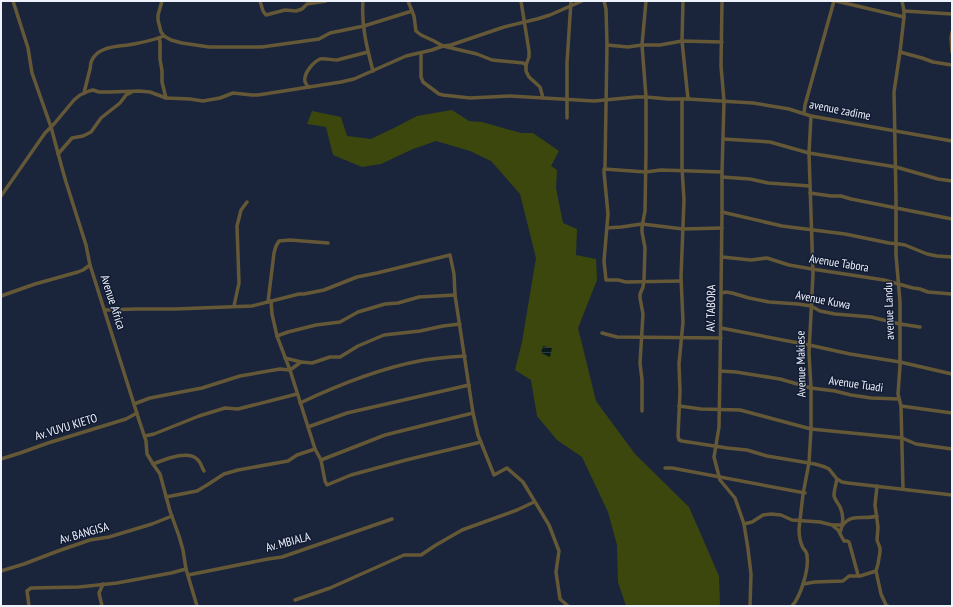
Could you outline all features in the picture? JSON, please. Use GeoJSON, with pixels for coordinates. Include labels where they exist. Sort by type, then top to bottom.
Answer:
{"type":"FeatureCollection","features":[{"type":"Feature","properties":{"kind":"street","name":"Avenue Africa"},"geometry":{"type":"LineString","coordinates":[[13,1],[28,48],[32,73],[86,245],[90,265],[145,436],[147,454],[160,474],[166,498],[183,550],[186,569],[197,606]]}},
{"type":"Feature","properties":{"kind":"street"},"geometry":{"type":"LineString","coordinates":[[162,1],[158,20],[164,36],[182,43],[209,47],[262,47],[319,39],[330,33],[364,26],[412,12]]}},
{"type":"Feature","properties":{"kind":"street"},"geometry":{"type":"LineString","coordinates":[[260,1],[266,15],[285,10],[296,11],[302,9],[307,4],[326,1]]}},
{"type":"Feature","properties":{"kind":"street"},"geometry":{"type":"LineString","coordinates":[[363,1],[364,35],[373,71]]}},
{"type":"Feature","properties":{"kind":"street"},"geometry":{"type":"LineString","coordinates":[[408,1],[414,16],[416,31],[418,33],[443,46],[476,54],[492,60],[526,65]]}},
{"type":"Feature","properties":{"kind":"street"},"geometry":{"type":"LineString","coordinates":[[521,1],[529,57],[526,65],[526,71],[529,77],[540,87],[543,98]]}},
{"type":"Feature","properties":{"kind":"street"},"geometry":{"type":"LineString","coordinates":[[1,196],[50,127],[74,100],[80,95],[91,90],[109,92],[150,92],[166,98],[207,101],[233,93],[252,95],[354,79],[409,55],[451,45],[504,27],[550,15],[566,9],[571,3],[582,1]]}},
{"type":"Feature","properties":{"kind":"street"},"geometry":{"type":"LineString","coordinates":[[604,1],[606,9],[607,45],[604,169],[608,214],[604,261],[606,280],[626,282],[682,281]]}},
{"type":"Feature","properties":{"kind":"street"},"geometry":{"type":"LineString","coordinates":[[642,411],[642,380],[640,363],[643,314],[640,294],[644,281],[646,248],[642,232],[642,224],[644,216],[646,172],[646,97],[642,45],[646,1]]}},
{"type":"Feature","properties":{"kind":"street"},"geometry":{"type":"LineString","coordinates":[[682,1],[682,41],[688,99]]}},
{"type":"Feature","properties":{"kind":"street","name":"AV. TABORA"},"geometry":{"type":"LineString","coordinates":[[722,1],[721,66],[724,102],[721,338],[719,427],[714,457],[722,483],[735,498],[744,524],[750,574],[750,606]]}},
{"type":"Feature","properties":{"kind":"street"},"geometry":{"type":"LineString","coordinates":[[804,113],[835,1],[904,17]]}},
{"type":"Feature","properties":{"kind":"street","name":"avenue Landu"},"geometry":{"type":"LineString","coordinates":[[902,1],[904,17],[894,92],[896,131],[896,244],[900,302],[900,362],[898,385],[901,406],[903,489]]}},
{"type":"Feature","properties":{"kind":"street"},"geometry":{"type":"LineString","coordinates":[[567,118],[567,63],[571,3]]}},
{"type":"Feature","properties":{"kind":"street"},"geometry":{"type":"LineString","coordinates":[[904,11],[952,14]]}},
{"type":"Feature","properties":{"kind":"street"},"geometry":{"type":"LineString","coordinates":[[952,32],[952,52]]}},
{"type":"Feature","properties":{"kind":"street"},"geometry":{"type":"LineString","coordinates":[[84,93],[92,59],[96,55],[105,49],[132,45],[164,36]]}},
{"type":"Feature","properties":{"kind":"street"},"geometry":{"type":"LineString","coordinates":[[159,38],[162,82],[166,98]]}},
{"type":"Feature","properties":{"kind":"street"},"geometry":{"type":"LineString","coordinates":[[607,45],[628,47],[660,45],[682,41],[722,42]]}},
{"type":"Feature","properties":{"kind":"street"},"geometry":{"type":"LineString","coordinates":[[309,87],[305,84],[305,77],[310,68],[318,60],[336,60],[368,52]]}},
{"type":"Feature","properties":{"kind":"street","name":"avenue zadime"},"geometry":{"type":"LineString","coordinates":[[421,52],[421,77],[423,82],[439,94],[450,96],[470,98],[510,96],[594,101],[646,97],[771,106],[788,109],[811,116],[952,141]]}},
{"type":"Feature","properties":{"kind":"street"},"geometry":{"type":"LineString","coordinates":[[900,52],[933,62],[952,65]]}},
{"type":"Feature","properties":{"kind":"street"},"geometry":{"type":"LineString","coordinates":[[58,154],[72,138],[83,136],[91,132],[102,118],[130,93],[139,91]]}},
{"type":"Feature","properties":{"kind":"street"},"geometry":{"type":"LineString","coordinates":[[682,99],[682,171],[684,200],[682,322],[679,364],[679,440],[747,450],[766,456],[821,466],[829,469],[837,479],[842,482],[952,495]]}},
{"type":"Feature","properties":{"kind":"street","name":"Avenue Makiese"},"geometry":{"type":"LineString","coordinates":[[792,606],[800,594],[807,566],[807,555],[799,534],[809,463],[811,429],[809,345],[812,269],[809,153],[811,116]]}},
{"type":"Feature","properties":{"kind":"street"},"geometry":{"type":"LineString","coordinates":[[723,139],[770,142],[809,153],[896,167],[938,179],[952,181]]}},
{"type":"Feature","properties":{"kind":"street"},"geometry":{"type":"LineString","coordinates":[[604,169],[646,172],[660,170],[722,172]]}},
{"type":"Feature","properties":{"kind":"street"},"geometry":{"type":"LineString","coordinates":[[722,177],[750,179],[768,183],[810,186]]}},
{"type":"Feature","properties":{"kind":"street"},"geometry":{"type":"LineString","coordinates":[[810,193],[841,196],[952,220]]}},
{"type":"Feature","properties":{"kind":"street"},"geometry":{"type":"LineString","coordinates":[[234,306],[239,283],[237,226],[241,210],[247,202]]}},
{"type":"Feature","properties":{"kind":"street"},"geometry":{"type":"LineString","coordinates":[[722,212],[782,226],[846,234],[905,245],[927,254],[952,257]]}},
{"type":"Feature","properties":{"kind":"street"},"geometry":{"type":"LineString","coordinates":[[607,228],[642,224],[683,229],[722,228]]}},
{"type":"Feature","properties":{"kind":"street"},"geometry":{"type":"LineString","coordinates":[[328,243],[290,240],[279,241],[274,253],[269,302],[277,336],[290,370],[315,449],[321,460],[327,485],[351,475],[481,442]]}},
{"type":"Feature","properties":{"kind":"street"},"geometry":{"type":"LineString","coordinates":[[105,310],[252,306],[299,294],[324,290],[357,277],[450,255],[454,274],[455,295],[473,413],[478,435],[494,475],[507,468],[523,482],[549,525],[560,551],[556,572],[560,599],[568,606]]}},
{"type":"Feature","properties":{"kind":"street","name":"Avenue Tabora"},"geometry":{"type":"LineString","coordinates":[[722,257],[751,260],[766,258],[789,265],[884,280],[928,292],[952,294]]}},
{"type":"Feature","properties":{"kind":"street"},"geometry":{"type":"LineString","coordinates":[[1,296],[35,284],[78,272],[90,265]]}},
{"type":"Feature","properties":{"kind":"street","name":"Avenue Kuwa"},"geometry":{"type":"LineString","coordinates":[[721,293],[732,293],[769,302],[811,306],[820,311],[871,317],[920,327]]}},
{"type":"Feature","properties":{"kind":"street"},"geometry":{"type":"LineString","coordinates":[[277,336],[316,325],[340,322],[358,312],[379,306],[398,303],[419,297],[455,295]]}},
{"type":"Feature","properties":{"kind":"street"},"geometry":{"type":"LineString","coordinates":[[285,358],[312,363],[330,357],[340,357],[358,346],[384,335],[460,324]]}},
{"type":"Feature","properties":{"kind":"street"},"geometry":{"type":"LineString","coordinates":[[721,328],[850,354],[900,362],[952,374]]}},
{"type":"Feature","properties":{"kind":"street"},"geometry":{"type":"LineString","coordinates":[[602,333],[617,338],[721,338]]}},
{"type":"Feature","properties":{"kind":"street"},"geometry":{"type":"LineString","coordinates":[[300,403],[324,391],[400,365],[436,358],[465,356]]}},
{"type":"Feature","properties":{"kind":"street"},"geometry":{"type":"LineString","coordinates":[[134,404],[150,398],[202,388],[240,376],[280,369],[290,370],[301,362]]}},
{"type":"Feature","properties":{"kind":"street","name":"Avenue Tuadi"},"geometry":{"type":"LineString","coordinates":[[720,371],[786,380],[811,388],[871,398],[899,398]]}},
{"type":"Feature","properties":{"kind":"street"},"geometry":{"type":"LineString","coordinates":[[308,427],[347,412],[469,385]]}},
{"type":"Feature","properties":{"kind":"street"},"geometry":{"type":"LineString","coordinates":[[145,436],[225,408],[238,408],[297,394]]}},
{"type":"Feature","properties":{"kind":"street"},"geometry":{"type":"LineString","coordinates":[[679,406],[701,409],[740,410],[753,412],[811,429],[902,438],[916,444],[952,449]]}},
{"type":"Feature","properties":{"kind":"street"},"geometry":{"type":"LineString","coordinates":[[901,406],[952,413]]}},
{"type":"Feature","properties":{"kind":"street","name":"Av. VUVU KIETO"},"geometry":{"type":"LineString","coordinates":[[1,459],[126,419],[137,413]]}},
{"type":"Feature","properties":{"kind":"street"},"geometry":{"type":"LineString","coordinates":[[321,460],[385,435],[473,413]]}},
{"type":"Feature","properties":{"kind":"street"},"geometry":{"type":"LineString","coordinates":[[166,498],[197,491],[224,474],[288,461],[297,455],[315,449]]}},
{"type":"Feature","properties":{"kind":"street"},"geometry":{"type":"LineString","coordinates":[[153,464],[178,456],[189,455],[198,459],[204,471]]}},
{"type":"Feature","properties":{"kind":"street"},"geometry":{"type":"LineString","coordinates":[[666,468],[719,476],[804,493]]}},
{"type":"Feature","properties":{"kind":"street"},"geometry":{"type":"LineString","coordinates":[[837,479],[834,497],[842,511],[843,525]]}},
{"type":"Feature","properties":{"kind":"street"},"geometry":{"type":"LineString","coordinates":[[877,486],[875,505],[878,527],[877,540],[880,552],[876,571],[881,594],[886,605],[888,606]]}},
{"type":"Feature","properties":{"kind":"street"},"geometry":{"type":"LineString","coordinates":[[295,600],[330,588],[404,555],[422,555],[462,530],[517,510],[534,502]]}},
{"type":"Feature","properties":{"kind":"street"},"geometry":{"type":"LineString","coordinates":[[744,524],[752,522],[758,517],[767,514],[781,515],[792,520],[843,525]]}},
{"type":"Feature","properties":{"kind":"street","name":"Av. BANGISA"},"geometry":{"type":"LineString","coordinates":[[1,571],[24,564],[58,550],[90,540],[109,537],[152,524],[172,516]]}},
{"type":"Feature","properties":{"kind":"street"},"geometry":{"type":"LineString","coordinates":[[840,534],[843,525],[847,520],[876,516]]}},
{"type":"Feature","properties":{"kind":"street","name":"Av. MBIALA"},"geometry":{"type":"LineString","coordinates":[[188,575],[282,557],[392,519]]}},
{"type":"Feature","properties":{"kind":"street"},"geometry":{"type":"LineString","coordinates":[[832,525],[838,530],[844,541],[849,542],[858,576]]}},
{"type":"Feature","properties":{"kind":"street"},"geometry":{"type":"LineString","coordinates":[[29,606],[27,591],[31,588],[79,587],[133,581],[186,569]]}},
{"type":"Feature","properties":{"kind":"street"},"geometry":{"type":"LineString","coordinates":[[803,584],[843,581],[849,576],[864,575],[876,571]]}},
{"type":"Feature","properties":{"kind":"street"},"geometry":{"type":"LineString","coordinates":[[102,606],[99,593],[103,584]]}},
{"type":"Feature","properties":{"kind":"green space"},"geometry":{"type":"Polygon","coordinates":[[[452,110],[469,121],[482,122],[521,133],[533,133],[559,151],[551,166],[557,170],[556,188],[563,223],[577,229],[576,255],[596,259],[597,280],[578,328],[596,401],[635,454],[689,507],[719,576],[720,606],[626,606],[618,582],[617,545],[608,512],[582,457],[557,440],[537,416],[531,380],[515,370],[522,342],[536,258],[520,194],[491,161],[470,151],[436,141],[413,149],[381,164],[362,167],[333,155],[326,127],[307,124],[312,111],[341,117],[347,136],[371,139],[417,116],[452,110]]]}},
{"type":"Feature","properties":{"kind":"shaded area"},"geometry":{"type":"Polygon","coordinates":[[[543,346],[552,348],[550,357],[541,353],[543,346]]]}}]}
